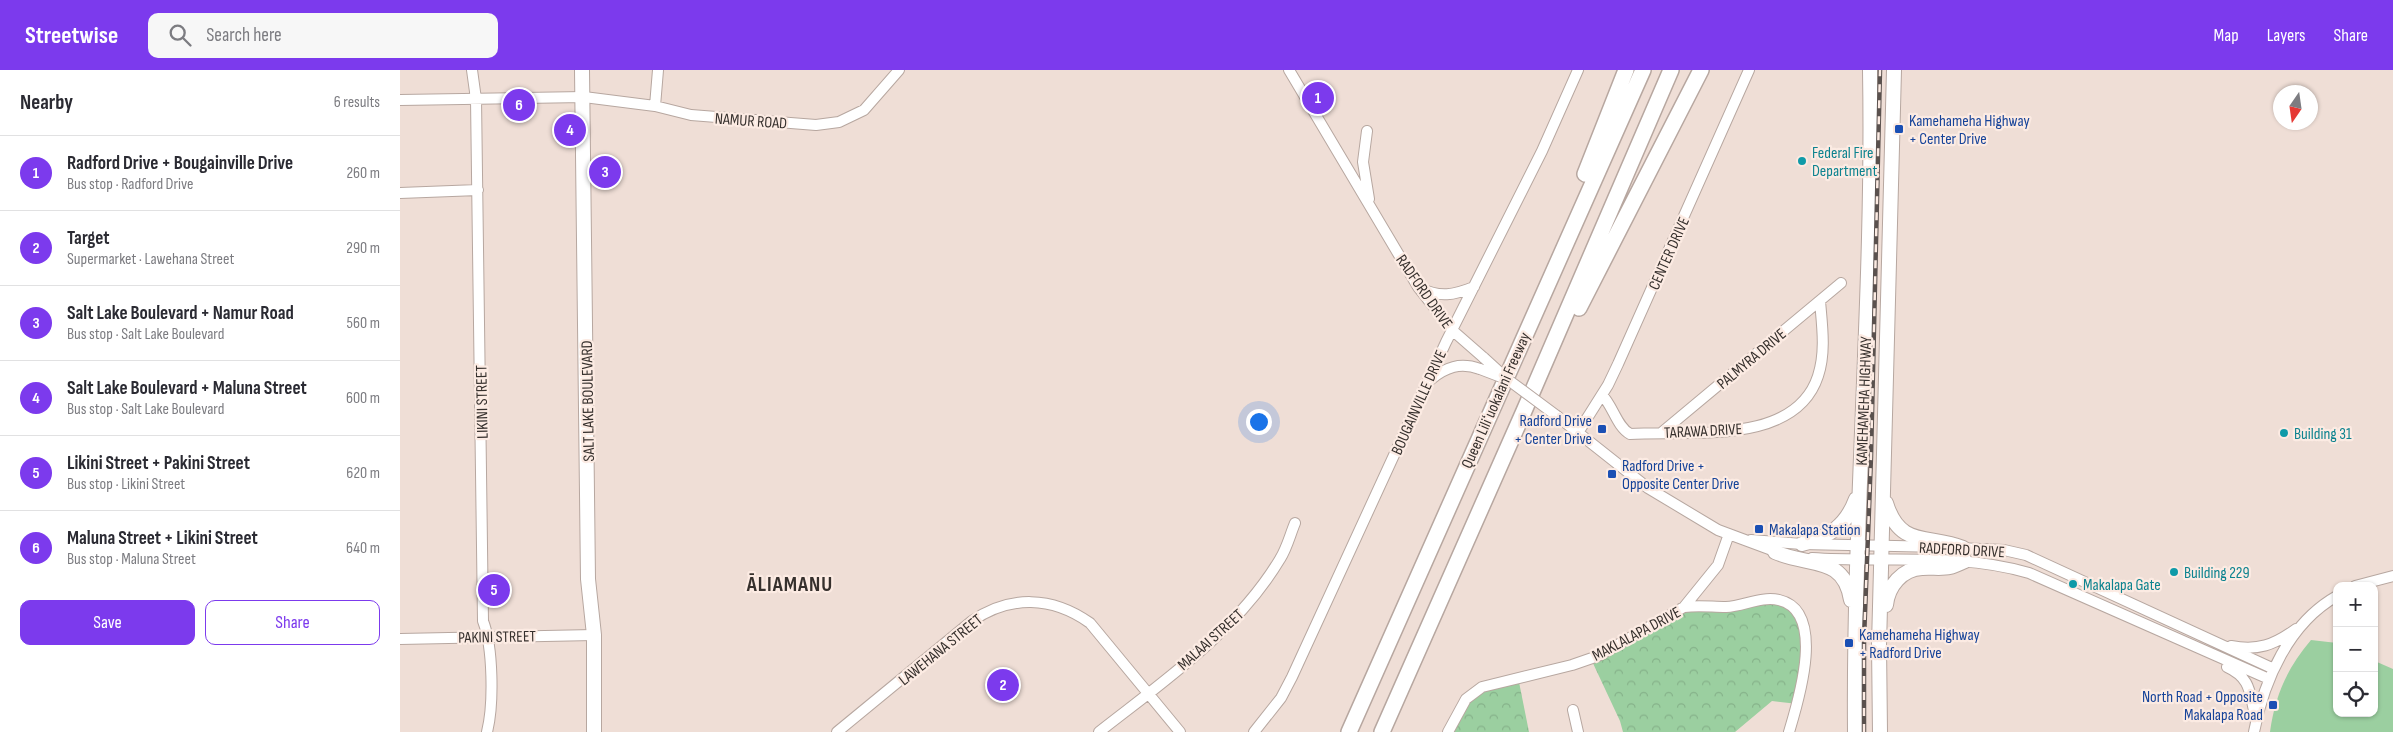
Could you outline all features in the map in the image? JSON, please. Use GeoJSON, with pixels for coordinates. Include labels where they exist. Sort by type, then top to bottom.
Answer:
{"type":"FeatureCollection","features":[{"type":"Feature","properties":{"kind":"highway"},"geometry":{"type":"LineString","coordinates":[[1518,348],[1626,70]]}},
{"type":"Feature","properties":{"kind":"highway","name":"Queen Liliʻuokalani Freeway"},"geometry":{"type":"LineString","coordinates":[[1350,732],[1518,348],[1643,70]]}},
{"type":"Feature","properties":{"kind":"highway","name":"Queen Liliʻuokalani Freeway"},"geometry":{"type":"LineString","coordinates":[[1382,732],[1524,411],[1671,70]]}},
{"type":"Feature","properties":{"kind":"highway"},"geometry":{"type":"LineString","coordinates":[[1524,411],[1701,70]]}},
{"type":"Feature","properties":{"kind":"main road","name":"SALT LAKE BOULEVARD"},"geometry":{"type":"LineString","coordinates":[[582,70],[584,97],[588,579],[594,635],[594,732]]}},
{"type":"Feature","properties":{"kind":"main road"},"geometry":{"type":"LineString","coordinates":[[1861,70],[1871,102]]}},
{"type":"Feature","properties":{"kind":"main road","name":"KAMEHAMEHA HIGHWAY"},"geometry":{"type":"LineString","coordinates":[[1855,732],[1854,649],[1871,102],[1870,70]]}},
{"type":"Feature","properties":{"kind":"main road","name":"KAMEHAMEHA HIGHWAY"},"geometry":{"type":"LineString","coordinates":[[1880,732],[1879,645],[1894,70]]}},
{"type":"Feature","properties":{"kind":"main road"},"geometry":{"type":"LineString","coordinates":[[1893,99],[1898,70]]}},
{"type":"Feature","properties":{"kind":"main road"},"geometry":{"type":"LineString","coordinates":[[1802,544],[1827,536],[1841,526],[1849,516],[1860,487]]}},
{"type":"Feature","properties":{"kind":"main road"},"geometry":{"type":"LineString","coordinates":[[1879,645],[1887,594],[1900,576],[1915,569],[1949,568],[1964,555],[1949,542],[1919,540],[1904,532],[1891,519],[1884,496]]}},
{"type":"Feature","properties":{"kind":"main road"},"geometry":{"type":"LineString","coordinates":[[1775,552],[1793,559],[1832,567],[1842,574],[1849,590],[1854,649]]}},
{"type":"Feature","properties":{"kind":"street","name":"LIKINI STREET"},"geometry":{"type":"LineString","coordinates":[[472,70],[476,99],[478,190],[484,621],[489,636],[490,719],[487,732]]}},
{"type":"Feature","properties":{"kind":"street"},"geometry":{"type":"LineString","coordinates":[[655,106],[658,70]]}},
{"type":"Feature","properties":{"kind":"street","name":"NAMUR ROAD"},"geometry":{"type":"LineString","coordinates":[[400,100],[584,97],[655,106],[691,115],[816,125],[839,122],[864,110],[899,70]]}},
{"type":"Feature","properties":{"kind":"street","name":"RADFORD DRIVE"},"geometry":{"type":"LineString","coordinates":[[1289,70],[1418,287],[1452,330],[1507,379],[1579,431],[1648,488],[1718,530],[1746,539],[1775,552],[1809,557],[1857,552],[1964,555],[2004,550],[2026,555],[2274,669]]}},
{"type":"Feature","properties":{"kind":"street","name":"BOUGAINVILLE DRIVE"},"geometry":{"type":"LineString","coordinates":[[1254,732],[1281,698],[1292,677],[1427,383],[1542,151],[1578,70]]}},
{"type":"Feature","properties":{"kind":"street","name":"CENTER DRIVE"},"geometry":{"type":"LineString","coordinates":[[1579,431],[1602,395],[1626,346],[1749,70]]}},
{"type":"Feature","properties":{"kind":"street"},"geometry":{"type":"LineString","coordinates":[[1367,131],[1363,162],[1370,205]]}},
{"type":"Feature","properties":{"kind":"street"},"geometry":{"type":"LineString","coordinates":[[400,193],[478,190]]}},
{"type":"Feature","properties":{"kind":"street","name":"PALMYRA DRIVE"},"geometry":{"type":"LineString","coordinates":[[1661,433],[1841,283]]}},
{"type":"Feature","properties":{"kind":"street"},"geometry":{"type":"LineString","coordinates":[[1418,287],[1430,293],[1454,295],[1474,287]]}},
{"type":"Feature","properties":{"kind":"street","name":"TARAWA DRIVE"},"geometry":{"type":"LineString","coordinates":[[1602,395],[1614,409],[1625,431],[1630,434],[1737,431],[1766,423],[1790,412],[1810,393],[1818,376],[1823,348],[1820,301]]}},
{"type":"Feature","properties":{"kind":"street"},"geometry":{"type":"LineString","coordinates":[[1427,383],[1450,367],[1466,365],[1507,379]]}},
{"type":"Feature","properties":{"kind":"street","name":"MALAAI STREET"},"geometry":{"type":"LineString","coordinates":[[1099,732],[1149,693],[1230,624],[1258,592],[1282,557],[1295,523]]}},
{"type":"Feature","properties":{"kind":"street"},"geometry":{"type":"LineString","coordinates":[[1684,607],[1718,565],[1729,534]]}},
{"type":"Feature","properties":{"kind":"street","name":"RADFORD DRIVE"},"geometry":{"type":"LineString","coordinates":[[1746,539],[1802,544],[1857,552]]}},
{"type":"Feature","properties":{"kind":"street","name":"RADFORD DRIVE"},"geometry":{"type":"LineString","coordinates":[[1964,555],[2029,573],[2269,679]]}},
{"type":"Feature","properties":{"kind":"street"},"geometry":{"type":"LineString","coordinates":[[2370,582],[2393,576]]}},
{"type":"Feature","properties":{"kind":"street","name":"MAKLALAPA DRIVE"},"geometry":{"type":"LineString","coordinates":[[1448,732],[1466,699],[1482,687],[1572,665],[1598,656],[1684,607],[1697,605],[1728,607],[1767,599],[1779,600],[1796,609],[1806,629],[1803,678],[1789,732]]}},
{"type":"Feature","properties":{"kind":"street"},"geometry":{"type":"LineString","coordinates":[[2219,644],[2254,649],[2270,646],[2333,599]]}},
{"type":"Feature","properties":{"kind":"street","name":"LAWEHANA STREET"},"geometry":{"type":"LineString","coordinates":[[837,732],[972,621],[996,607],[1024,601],[1052,604],[1072,611],[1090,623],[1180,732]]}},
{"type":"Feature","properties":{"kind":"street"},"geometry":{"type":"LineString","coordinates":[[2254,732],[2269,679],[2300,625]]}},
{"type":"Feature","properties":{"kind":"street","name":"PAKINI STREET"},"geometry":{"type":"LineString","coordinates":[[400,639],[594,635]]}},
{"type":"Feature","properties":{"kind":"street"},"geometry":{"type":"LineString","coordinates":[[2208,652],[2221,664],[2235,671],[2247,682],[2257,719]]}},
{"type":"Feature","properties":{"kind":"street"},"geometry":{"type":"LineString","coordinates":[[1574,710],[1578,732]]}},
{"type":"Feature","properties":{"kind":"green space"},"geometry":{"type":"Polygon","coordinates":[[[1773,599],[1803,620],[1798,704],[1772,701],[1735,732],[1623,732],[1620,721],[1591,659],[1671,613],[1773,599]]]}},
{"type":"Feature","properties":{"kind":"green space"},"geometry":{"type":"Polygon","coordinates":[[[2311,640],[2333,643],[2333,717],[2378,717],[2378,662],[2393,669],[2393,732],[2270,732],[2275,706],[2283,683],[2311,640]]]}},
{"type":"Feature","properties":{"kind":"green space"},"geometry":{"type":"Polygon","coordinates":[[[1518,677],[1529,732],[1448,732],[1475,693],[1518,677]]]}},
{"type":"Feature","properties":{"kind":"railway"},"geometry":{"type":"LineString","coordinates":[[1864,732],[1864,639],[1871,457],[1880,70]]}},
{"type":"Feature","properties":{"kind":"place","name":"Radford Drive + Bougainville Drive"},"geometry":{"type":"Point","coordinates":[1318,98]}},
{"type":"Feature","properties":{"kind":"place","name":"Maluna Street + Likini Street"},"geometry":{"type":"Point","coordinates":[519,105]}},
{"type":"Feature","properties":{"kind":"place","name":"Kamehameha Highway + Center Drive"},"geometry":{"type":"Point","coordinates":[1899,129]}},
{"type":"Feature","properties":{"kind":"place","name":"Salt Lake Boulevard + Maluna Street"},"geometry":{"type":"Point","coordinates":[570,130]}},
{"type":"Feature","properties":{"kind":"place","name":"Federal Fire Department"},"geometry":{"type":"Point","coordinates":[1802,161]}},
{"type":"Feature","properties":{"kind":"place","name":"Salt Lake Boulevard + Namur Road"},"geometry":{"type":"Point","coordinates":[605,172]}},
{"type":"Feature","properties":{"kind":"place","name":"Radford Drive + Center Drive"},"geometry":{"type":"Point","coordinates":[1602,429]}},
{"type":"Feature","properties":{"kind":"place","name":"Building 31"},"geometry":{"type":"Point","coordinates":[2284,433]}},
{"type":"Feature","properties":{"kind":"place","name":"Radford Drive + Opposite Center Drive"},"geometry":{"type":"Point","coordinates":[1612,474]}},
{"type":"Feature","properties":{"kind":"place","name":"Makalapa Station"},"geometry":{"type":"Point","coordinates":[1759,529]}},
{"type":"Feature","properties":{"kind":"place","name":"Building 229"},"geometry":{"type":"Point","coordinates":[2174,572]}},
{"type":"Feature","properties":{"kind":"place","name":"Makalapa Gate"},"geometry":{"type":"Point","coordinates":[2073,584]}},
{"type":"Feature","properties":{"kind":"place","name":"Likini Street + Pakini Street"},"geometry":{"type":"Point","coordinates":[494,590]}},
{"type":"Feature","properties":{"kind":"place","name":"Kamehameha Highway + Radford Drive"},"geometry":{"type":"Point","coordinates":[1849,643]}},
{"type":"Feature","properties":{"kind":"place","name":"Target"},"geometry":{"type":"Point","coordinates":[1003,685]}},
{"type":"Feature","properties":{"kind":"place","name":"North Road + Opposite Makalapa Road"},"geometry":{"type":"Point","coordinates":[2273,705]}},
{"type":"Feature","properties":{"kind":"district","name":"ĀLIAMANU"},"geometry":{"type":"Point","coordinates":[790,584]}}]}
